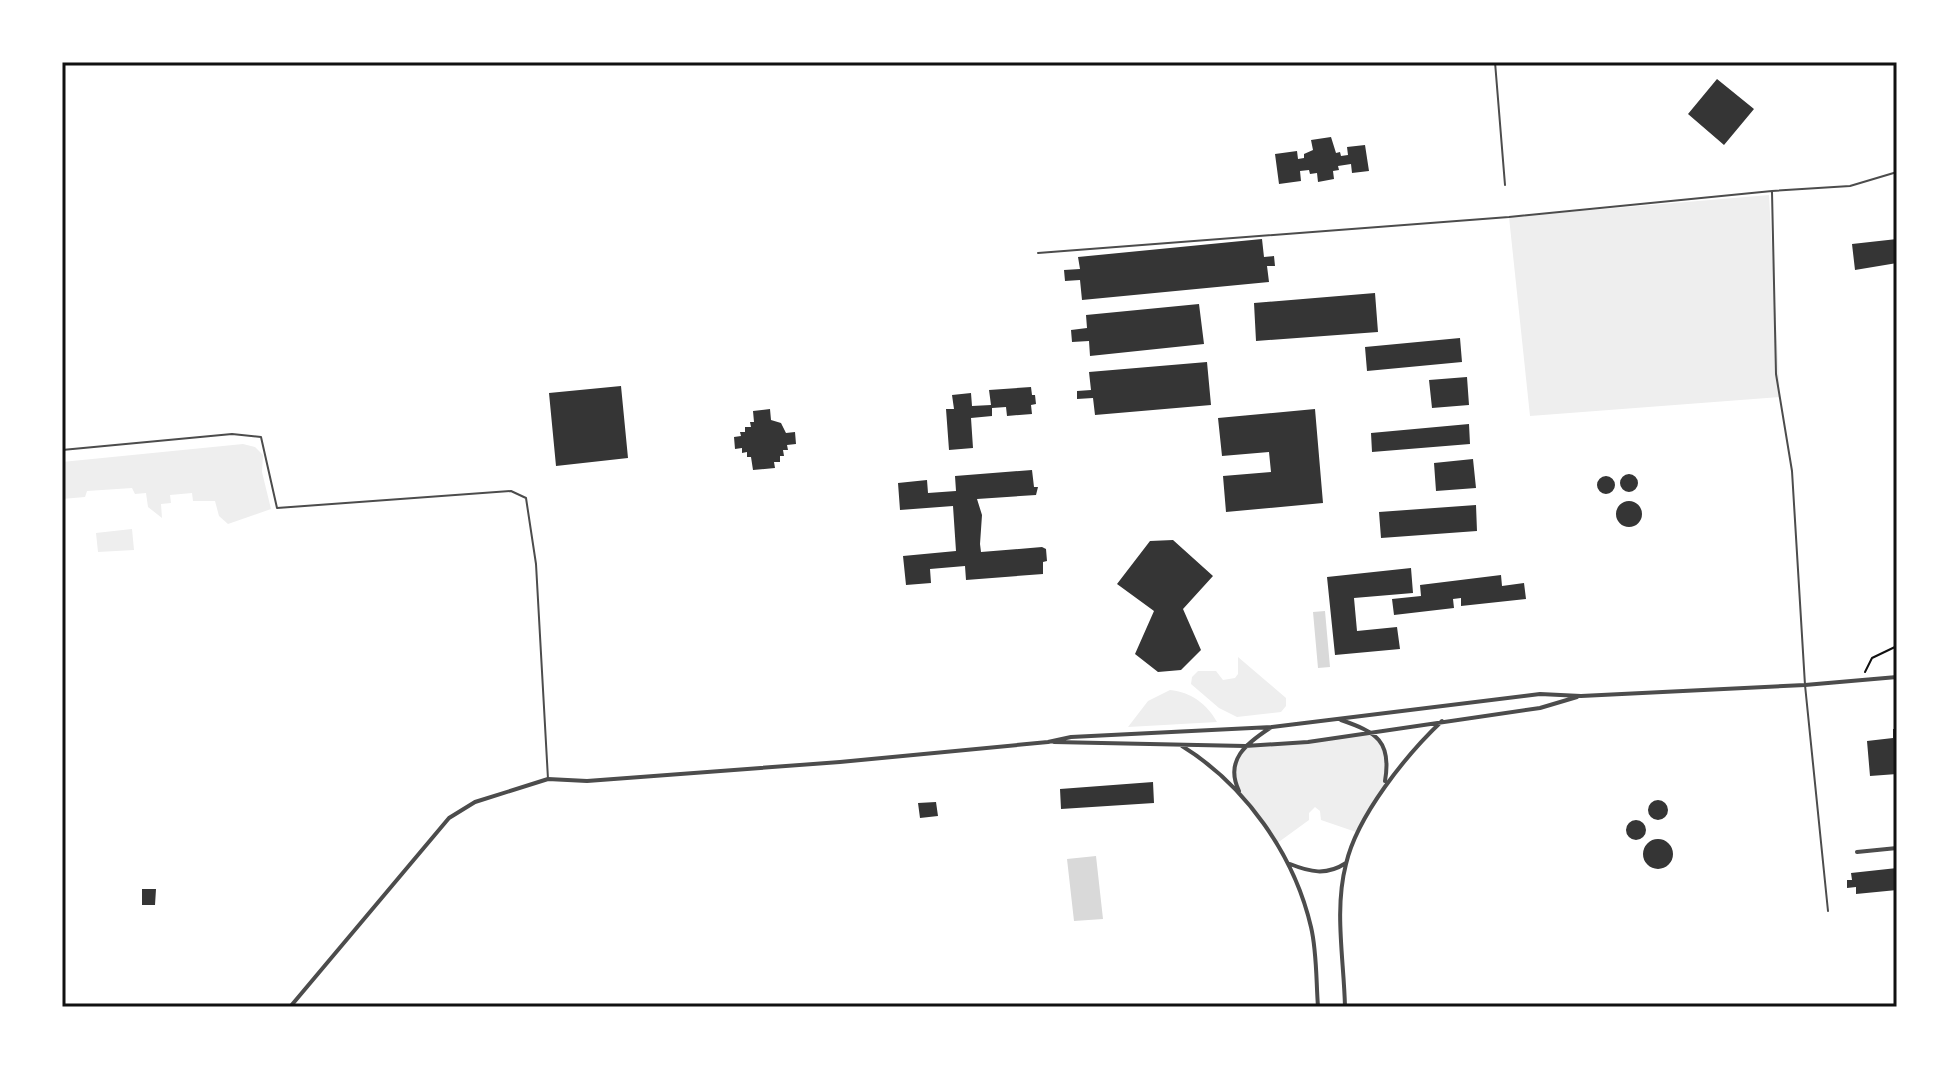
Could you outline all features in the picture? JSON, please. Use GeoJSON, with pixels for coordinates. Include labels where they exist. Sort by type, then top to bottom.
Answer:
{"type":"FeatureCollection","features":[{"type":"Feature","properties":{"kind":"street"},"geometry":{"type":"LineString","coordinates":[[290,1007],[449,818],[475,802],[548,779],[587,781],[840,762],[1048,742],[1071,737],[1272,727],[1540,694],[1581,696],[1805,685],[1897,677]]}},
{"type":"Feature","properties":{"kind":"street"},"geometry":{"type":"LineString","coordinates":[[1048,742],[1245,746],[1374,734],[1443,720],[1540,708],[1581,696]]}},
{"type":"Feature","properties":{"kind":"street"},"geometry":{"type":"LineString","coordinates":[[1338,720],[1374,734],[1388,758],[1385,784]]}},
{"type":"Feature","properties":{"kind":"street"},"geometry":{"type":"LineString","coordinates":[[1345,1007],[1340,928],[1346,863],[1385,784],[1443,720]]}},
{"type":"Feature","properties":{"kind":"street"},"geometry":{"type":"LineString","coordinates":[[1241,796],[1233,779],[1237,759],[1245,746],[1272,727]]}},
{"type":"Feature","properties":{"kind":"street"},"geometry":{"type":"LineString","coordinates":[[1180,744],[1209,762],[1241,796],[1290,864],[1312,930],[1318,1007]]}},
{"type":"Feature","properties":{"kind":"street"},"geometry":{"type":"LineString","coordinates":[[1857,852],[1897,848]]}},
{"type":"Feature","properties":{"kind":"street"},"geometry":{"type":"LineString","coordinates":[[1290,864],[1308,871],[1324,872],[1335,871],[1346,863]]}},
{"type":"Feature","properties":{"kind":"lane"},"geometry":{"type":"LineString","coordinates":[[1495,62],[1505,185]]}},
{"type":"Feature","properties":{"kind":"lane"},"geometry":{"type":"LineString","coordinates":[[1038,253],[1509,217],[1850,186],[1897,172]]}},
{"type":"Feature","properties":{"kind":"lane"},"geometry":{"type":"LineString","coordinates":[[1772,191],[1776,374],[1792,471],[1805,685],[1828,911]]}},
{"type":"Feature","properties":{"kind":"lane"},"geometry":{"type":"LineString","coordinates":[[62,450],[232,434],[261,437],[277,508],[511,491],[526,498],[536,564],[548,779]]}},
{"type":"Feature","properties":{"kind":"path"},"geometry":{"type":"LineString","coordinates":[[1861,681],[1872,658],[1897,646]]}},
{"type":"Feature","properties":{"kind":"shaded area"},"geometry":{"type":"Polygon","coordinates":[[[1769,195],[1780,397],[1530,416],[1509,217],[1769,195]]]}},
{"type":"Feature","properties":{"kind":"shaded area"},"geometry":{"type":"Polygon","coordinates":[[[243,444],[255,447],[263,455],[262,472],[271,509],[228,524],[219,516],[215,501],[193,501],[192,493],[170,495],[171,503],[161,504],[162,518],[148,507],[146,493],[135,494],[132,488],[87,491],[85,497],[62,499],[62,462],[243,444]]]}},
{"type":"Feature","properties":{"kind":"shaded area"},"geometry":{"type":"Polygon","coordinates":[[[132,529],[134,550],[98,552],[96,533],[132,529]]]}},
{"type":"Feature","properties":{"kind":"shaded area"},"geometry":{"type":"Polygon","coordinates":[[[1325,611],[1330,667],[1318,668],[1313,612],[1325,611]]]}},
{"type":"Feature","properties":{"kind":"shaded area"},"geometry":{"type":"Polygon","coordinates":[[[1238,657],[1286,698],[1286,706],[1281,712],[1237,717],[1219,708],[1191,684],[1192,677],[1198,671],[1216,671],[1223,680],[1235,678],[1238,674],[1238,657]]]}},
{"type":"Feature","properties":{"kind":"shaded area"},"geometry":{"type":"Polygon","coordinates":[[[1170,690],[1198,700],[1217,722],[1128,727],[1148,701],[1170,690]]]}},
{"type":"Feature","properties":{"kind":"shaded area"},"geometry":{"type":"Polygon","coordinates":[[[1374,734],[1384,747],[1387,771],[1381,793],[1359,833],[1321,820],[1320,811],[1315,807],[1309,813],[1309,820],[1276,844],[1241,796],[1234,769],[1245,746],[1374,734]]]}},
{"type":"Feature","properties":{"kind":"shaded area"},"geometry":{"type":"Polygon","coordinates":[[[1096,856],[1103,919],[1074,921],[1067,859],[1096,856]]]}},
{"type":"Feature","properties":{"kind":"building"},"geometry":{"type":"Polygon","coordinates":[[[1717,79],[1754,109],[1724,145],[1688,114],[1717,79]]]}},
{"type":"Feature","properties":{"kind":"building"},"geometry":{"type":"Polygon","coordinates":[[[1331,137],[1336,153],[1340,152],[1341,156],[1348,155],[1347,147],[1365,145],[1369,171],[1352,173],[1351,164],[1338,166],[1339,170],[1333,171],[1334,179],[1318,182],[1317,173],[1300,171],[1301,181],[1279,184],[1275,154],[1297,151],[1298,159],[1304,158],[1304,154],[1313,150],[1311,140],[1331,137]]]}},
{"type":"Feature","properties":{"kind":"building"},"geometry":{"type":"Polygon","coordinates":[[[1262,239],[1264,257],[1274,256],[1275,266],[1267,266],[1269,282],[1082,300],[1080,280],[1065,281],[1064,270],[1080,269],[1078,257],[1262,239]]]}},
{"type":"Feature","properties":{"kind":"building"},"geometry":{"type":"Polygon","coordinates":[[[1897,239],[1897,263],[1855,270],[1852,244],[1897,239]]]}},
{"type":"Feature","properties":{"kind":"building"},"geometry":{"type":"Polygon","coordinates":[[[1375,293],[1378,332],[1256,341],[1254,303],[1375,293]]]}},
{"type":"Feature","properties":{"kind":"building"},"geometry":{"type":"Polygon","coordinates":[[[1199,304],[1204,344],[1090,356],[1089,341],[1072,342],[1071,330],[1087,328],[1086,315],[1199,304]]]}},
{"type":"Feature","properties":{"kind":"building"},"geometry":{"type":"Polygon","coordinates":[[[1460,338],[1462,362],[1367,371],[1365,347],[1460,338]]]}},
{"type":"Feature","properties":{"kind":"building"},"geometry":{"type":"Polygon","coordinates":[[[1207,362],[1211,405],[1095,415],[1093,398],[1077,399],[1077,391],[1091,390],[1089,372],[1207,362]]]}},
{"type":"Feature","properties":{"kind":"building"},"geometry":{"type":"Polygon","coordinates":[[[1467,377],[1469,405],[1432,408],[1429,380],[1467,377]]]}},
{"type":"Feature","properties":{"kind":"building"},"geometry":{"type":"Polygon","coordinates":[[[621,386],[628,458],[556,466],[549,393],[621,386]]]}},
{"type":"Feature","properties":{"kind":"building"},"geometry":{"type":"Polygon","coordinates":[[[1031,387],[1036,404],[1031,405],[1032,414],[1007,416],[1006,407],[992,408],[992,416],[971,418],[973,448],[949,450],[946,409],[954,409],[952,395],[971,393],[972,406],[991,405],[989,390],[1031,387]]]}},
{"type":"Feature","properties":{"kind":"building"},"geometry":{"type":"Polygon","coordinates":[[[770,409],[771,420],[781,423],[786,433],[795,432],[796,444],[787,445],[788,450],[783,450],[784,456],[780,456],[780,462],[774,462],[775,468],[753,470],[747,452],[742,453],[742,448],[735,449],[734,437],[741,436],[740,432],[745,432],[745,427],[751,427],[753,411],[770,409]]]}},
{"type":"Feature","properties":{"kind":"building"},"geometry":{"type":"Polygon","coordinates":[[[1315,409],[1323,503],[1226,512],[1223,476],[1271,472],[1269,452],[1222,456],[1218,418],[1315,409]]]}},
{"type":"Feature","properties":{"kind":"building"},"geometry":{"type":"Polygon","coordinates":[[[1469,424],[1470,444],[1372,452],[1371,433],[1469,424]]]}},
{"type":"Feature","properties":{"kind":"building"},"geometry":{"type":"Polygon","coordinates":[[[1473,459],[1476,488],[1436,491],[1434,463],[1473,459]]]}},
{"type":"Feature","properties":{"kind":"building"},"geometry":{"type":"Polygon","coordinates":[[[1032,470],[1034,487],[1038,487],[1036,495],[977,499],[982,515],[980,544],[981,552],[1042,547],[1046,549],[1047,561],[1043,562],[1043,574],[966,580],[965,566],[930,569],[931,583],[906,585],[903,556],[956,551],[953,506],[900,510],[898,483],[927,480],[928,493],[956,491],[955,476],[1032,470]]]}},
{"type":"Feature","properties":{"kind":"building"},"geometry":{"type":"Polygon","coordinates":[[[1629,474],[1638,483],[1629,492],[1620,483],[1629,474]]]}},
{"type":"Feature","properties":{"kind":"building"},"geometry":{"type":"Polygon","coordinates":[[[1606,476],[1615,485],[1606,494],[1597,485],[1606,476]]]}},
{"type":"Feature","properties":{"kind":"building"},"geometry":{"type":"Polygon","coordinates":[[[1629,501],[1638,505],[1642,514],[1638,523],[1629,527],[1620,523],[1616,514],[1620,505],[1629,501]]]}},
{"type":"Feature","properties":{"kind":"building"},"geometry":{"type":"Polygon","coordinates":[[[1476,505],[1477,531],[1381,538],[1379,512],[1476,505]]]}},
{"type":"Feature","properties":{"kind":"building"},"geometry":{"type":"Polygon","coordinates":[[[1173,540],[1213,576],[1183,609],[1201,650],[1181,670],[1158,672],[1135,654],[1154,611],[1117,584],[1150,541],[1173,540]]]}},
{"type":"Feature","properties":{"kind":"building"},"geometry":{"type":"Polygon","coordinates":[[[1411,568],[1413,593],[1354,598],[1357,631],[1397,627],[1400,649],[1335,655],[1327,577],[1411,568]]]}},
{"type":"Feature","properties":{"kind":"building"},"geometry":{"type":"Polygon","coordinates":[[[1501,575],[1502,586],[1524,583],[1526,599],[1461,606],[1461,598],[1453,599],[1454,608],[1394,615],[1392,599],[1421,596],[1420,585],[1501,575]]]}},
{"type":"Feature","properties":{"kind":"building"},"geometry":{"type":"Polygon","coordinates":[[[1893,729],[1897,729],[1897,774],[1870,776],[1867,741],[1893,738],[1893,729]]]}},
{"type":"Feature","properties":{"kind":"building"},"geometry":{"type":"Polygon","coordinates":[[[1153,782],[1154,803],[1061,809],[1060,789],[1153,782]]]}},
{"type":"Feature","properties":{"kind":"building"},"geometry":{"type":"Polygon","coordinates":[[[1658,800],[1665,803],[1668,810],[1665,817],[1658,820],[1651,817],[1648,810],[1651,803],[1658,800]]]}},
{"type":"Feature","properties":{"kind":"building"},"geometry":{"type":"Polygon","coordinates":[[[936,802],[938,816],[920,818],[918,803],[936,802]]]}},
{"type":"Feature","properties":{"kind":"building"},"geometry":{"type":"Polygon","coordinates":[[[1632,820],[1640,820],[1646,830],[1640,840],[1632,840],[1626,834],[1626,826],[1632,820]]]}},
{"type":"Feature","properties":{"kind":"building"},"geometry":{"type":"Polygon","coordinates":[[[1658,839],[1669,843],[1673,854],[1669,865],[1658,869],[1647,865],[1643,854],[1647,843],[1658,839]]]}},
{"type":"Feature","properties":{"kind":"building"},"geometry":{"type":"Polygon","coordinates":[[[1897,868],[1897,890],[1856,894],[1856,887],[1847,888],[1847,880],[1852,880],[1851,873],[1897,868]]]}},
{"type":"Feature","properties":{"kind":"building"},"geometry":{"type":"Polygon","coordinates":[[[142,889],[156,889],[155,905],[142,905],[142,889]]]}}]}
